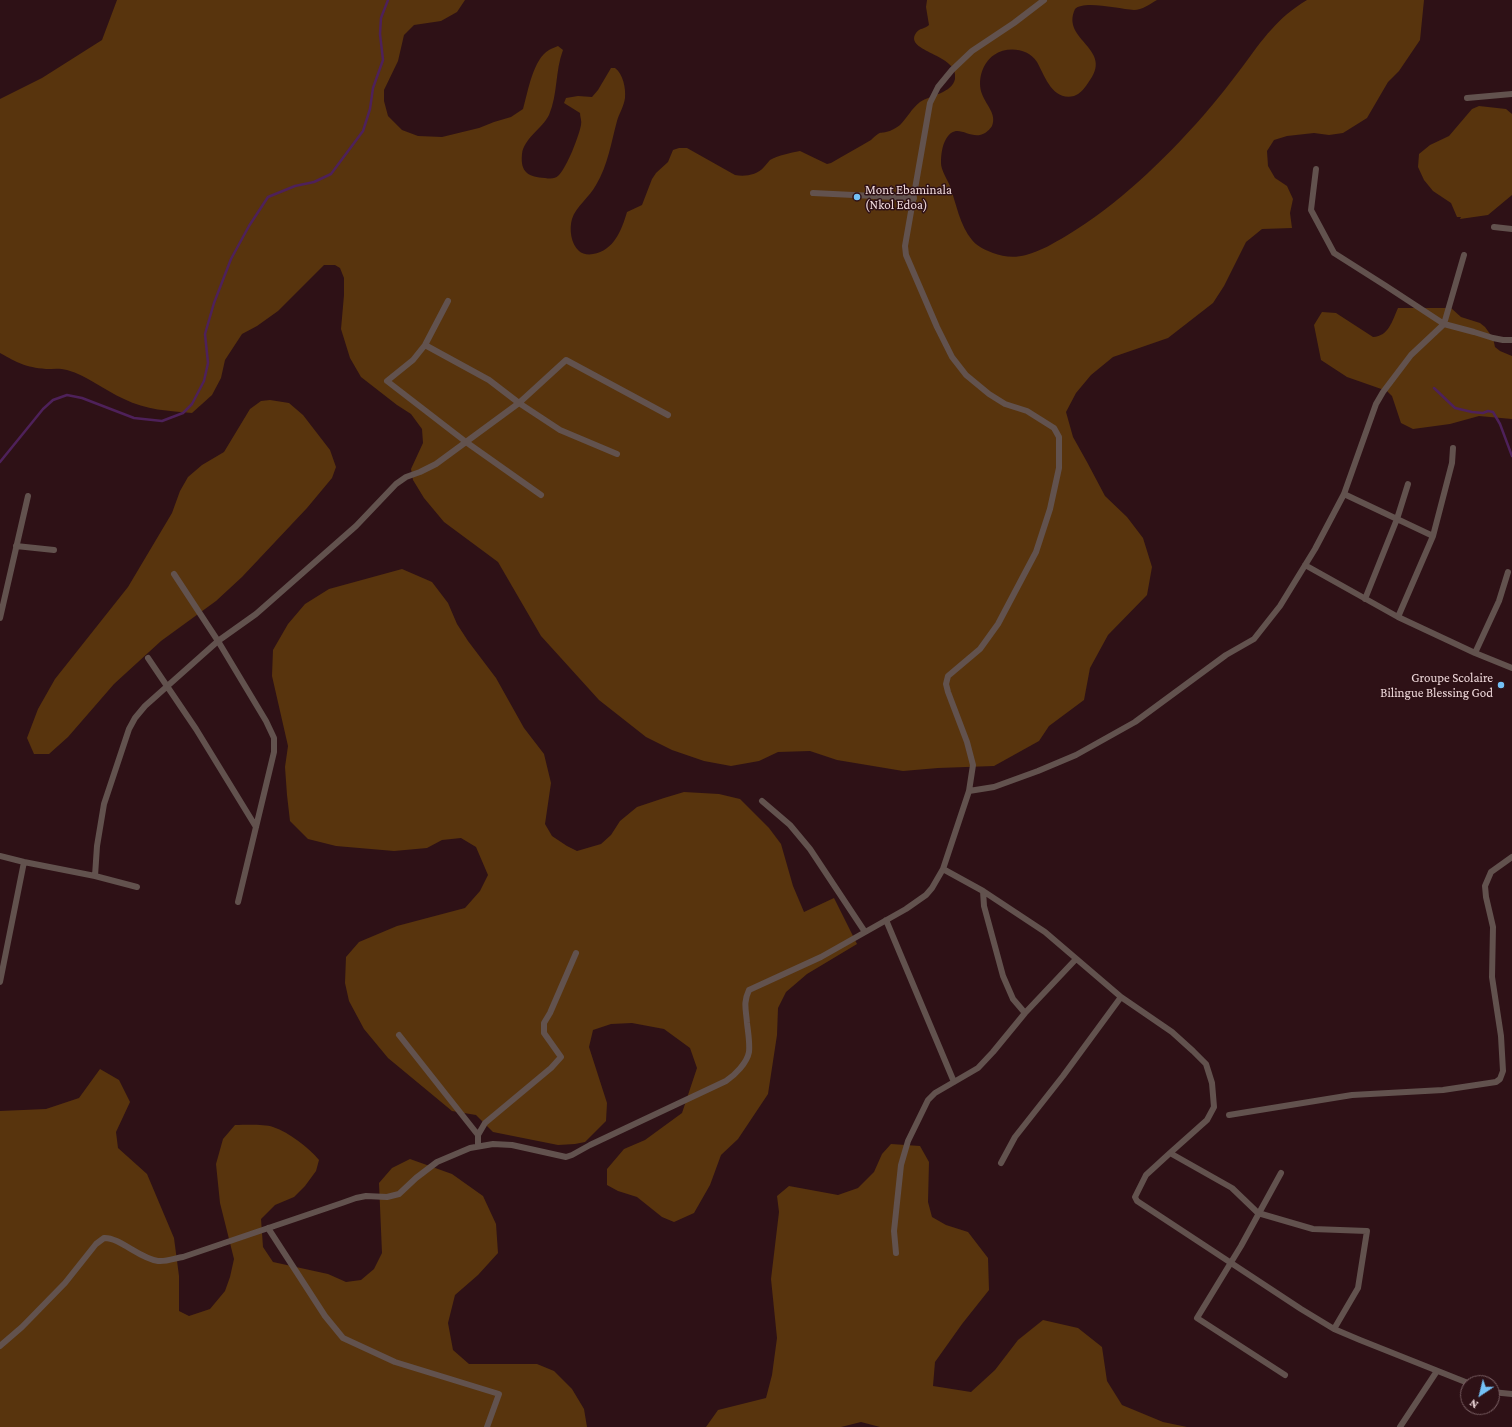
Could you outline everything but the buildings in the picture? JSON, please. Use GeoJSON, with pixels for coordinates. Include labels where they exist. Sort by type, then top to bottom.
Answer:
{"type":"FeatureCollection","features":[{"type":"Feature","properties":{"kind":"street"},"geometry":{"type":"LineString","coordinates":[[0,1346],[22,1327],[65,1283],[96,1244],[104,1238],[113,1239],[143,1256],[159,1261],[183,1257],[356,1198],[366,1196],[393,1196],[404,1190],[416,1178],[437,1162],[470,1148],[492,1144],[512,1146],[566,1157],[726,1081],[733,1076],[743,1064],[749,1052],[745,999],[749,990],[821,957],[886,920],[926,895],[932,888],[943,869],[969,791],[973,765],[967,742],[946,684],[948,676],[980,649],[998,624],[1036,552],[1050,509],[1059,468],[1059,437],[1054,428],[1048,424],[1027,411],[1005,404],[989,394],[966,375],[952,357],[937,327],[906,255],[905,246],[930,103],[938,87],[952,70],[972,51],[1014,23],[1044,0]]}},
{"type":"Feature","properties":{"kind":"street"},"geometry":{"type":"LineString","coordinates":[[1467,98],[1512,94]]}},
{"type":"Feature","properties":{"kind":"street"},"geometry":{"type":"LineString","coordinates":[[1316,169],[1312,210],[1334,254],[1444,324],[1493,338],[1512,340]]}},
{"type":"Feature","properties":{"kind":"street"},"geometry":{"type":"LineString","coordinates":[[813,193],[914,198]]}},
{"type":"Feature","properties":{"kind":"street"},"geometry":{"type":"LineString","coordinates":[[1494,227],[1512,229]]}},
{"type":"Feature","properties":{"kind":"street"},"geometry":{"type":"LineString","coordinates":[[969,791],[994,787],[1038,771],[1076,754],[1135,722],[1226,655],[1254,640],[1280,606],[1316,549],[1344,494],[1376,404],[1383,392],[1411,355],[1444,324],[1464,255]]}},
{"type":"Feature","properties":{"kind":"street"},"geometry":{"type":"LineString","coordinates":[[448,301],[424,345],[413,360],[387,381],[466,442],[540,495]]}},
{"type":"Feature","properties":{"kind":"street"},"geometry":{"type":"LineString","coordinates":[[424,345],[489,380],[519,403],[560,430],[617,454]]}},
{"type":"Feature","properties":{"kind":"street"},"geometry":{"type":"LineString","coordinates":[[95,876],[97,846],[104,804],[125,740],[135,718],[145,706],[218,641],[256,614],[356,526],[396,484],[406,477],[436,464],[519,403],[566,360],[668,415]]}},
{"type":"Feature","properties":{"kind":"street"},"geometry":{"type":"LineString","coordinates":[[1398,617],[1433,536],[1452,463],[1453,448]]}},
{"type":"Feature","properties":{"kind":"street"},"geometry":{"type":"LineString","coordinates":[[1365,599],[1397,519],[1408,484]]}},
{"type":"Feature","properties":{"kind":"street"},"geometry":{"type":"LineString","coordinates":[[1344,494],[1433,536]]}},
{"type":"Feature","properties":{"kind":"street"},"geometry":{"type":"LineString","coordinates":[[0,618],[28,496]]}},
{"type":"Feature","properties":{"kind":"street"},"geometry":{"type":"LineString","coordinates":[[16,546],[54,550]]}},
{"type":"Feature","properties":{"kind":"street"},"geometry":{"type":"LineString","coordinates":[[1305,565],[1398,617],[1475,653],[1512,668]]}},
{"type":"Feature","properties":{"kind":"street"},"geometry":{"type":"LineString","coordinates":[[1475,653],[1502,595],[1508,572]]}},
{"type":"Feature","properties":{"kind":"street"},"geometry":{"type":"LineString","coordinates":[[174,574],[218,641],[266,721],[274,738],[274,752],[238,902]]}},
{"type":"Feature","properties":{"kind":"street"},"geometry":{"type":"LineString","coordinates":[[148,658],[196,729],[256,827]]}},
{"type":"Feature","properties":{"kind":"street"},"geometry":{"type":"LineString","coordinates":[[762,800],[790,826],[810,849],[865,932]]}},
{"type":"Feature","properties":{"kind":"street"},"geometry":{"type":"LineString","coordinates":[[0,856],[137,886]]}},
{"type":"Feature","properties":{"kind":"street"},"geometry":{"type":"LineString","coordinates":[[1229,1115],[1352,1095],[1458,1088],[1496,1082],[1500,1079],[1503,1071],[1501,1036],[1492,977],[1493,927],[1485,886],[1491,872],[1512,857]]}},
{"type":"Feature","properties":{"kind":"street"},"geometry":{"type":"LineString","coordinates":[[0,982],[24,862]]}},
{"type":"Feature","properties":{"kind":"street"},"geometry":{"type":"LineString","coordinates":[[943,869],[983,891],[1045,932],[1121,997],[1172,1032],[1206,1064],[1212,1082],[1214,1107],[1207,1120],[1146,1176],[1135,1197],[1137,1202],[1334,1329],[1460,1380]]}},
{"type":"Feature","properties":{"kind":"street"},"geometry":{"type":"LineString","coordinates":[[983,891],[984,906],[1003,976],[1013,998],[1025,1013]]}},
{"type":"Feature","properties":{"kind":"street"},"geometry":{"type":"LineString","coordinates":[[886,920],[954,1082]]}},
{"type":"Feature","properties":{"kind":"street"},"geometry":{"type":"LineString","coordinates":[[478,1146],[478,1135],[485,1123],[561,1057],[544,1033],[544,1023],[550,1013],[576,954]]}},
{"type":"Feature","properties":{"kind":"street"},"geometry":{"type":"LineString","coordinates":[[896,1254],[894,1230],[901,1165],[908,1141],[928,1100],[935,1093],[978,1068],[1025,1013],[1076,959]]}},
{"type":"Feature","properties":{"kind":"street"},"geometry":{"type":"LineString","coordinates":[[1002,1163],[1015,1137],[1063,1076],[1121,997]]}},
{"type":"Feature","properties":{"kind":"street"},"geometry":{"type":"LineString","coordinates":[[399,1035],[478,1135]]}},
{"type":"Feature","properties":{"kind":"street"},"geometry":{"type":"LineString","coordinates":[[1170,1153],[1232,1188],[1258,1213],[1313,1229],[1367,1231],[1358,1288],[1334,1329]]}},
{"type":"Feature","properties":{"kind":"street"},"geometry":{"type":"LineString","coordinates":[[1281,1172],[1230,1263],[1196,1318],[1285,1375]]}},
{"type":"Feature","properties":{"kind":"street"},"geometry":{"type":"LineString","coordinates":[[268,1228],[325,1316],[343,1338],[395,1362],[500,1394],[487,1427]]}},
{"type":"Feature","properties":{"kind":"street"},"geometry":{"type":"LineString","coordinates":[[1400,1427],[1437,1371]]}},
{"type":"Feature","properties":{"kind":"street"},"geometry":{"type":"LineString","coordinates":[[1500,1393],[1512,1394]]}},
{"type":"Feature","properties":{"kind":"shaded area"},"geometry":{"type":"Polygon","coordinates":[[[117,0],[465,0],[457,12],[441,21],[414,25],[404,35],[398,61],[384,90],[384,101],[388,116],[402,130],[418,136],[442,137],[479,128],[511,117],[523,109],[532,76],[543,54],[558,46],[563,50],[560,58],[552,107],[546,120],[526,143],[522,154],[522,166],[527,173],[549,179],[559,175],[569,159],[581,124],[580,113],[564,103],[566,98],[578,96],[592,97],[611,68],[615,68],[622,77],[625,94],[624,104],[617,121],[611,146],[600,177],[574,214],[571,223],[571,236],[576,248],[583,254],[593,254],[606,249],[612,244],[620,232],[627,212],[642,205],[652,179],[668,162],[673,150],[687,148],[739,176],[754,174],[761,170],[773,158],[800,151],[827,164],[866,143],[879,133],[890,131],[897,127],[920,102],[950,88],[955,79],[954,71],[949,64],[917,45],[914,39],[917,31],[929,25],[926,7],[927,0],[1157,0],[1137,10],[1094,5],[1080,6],[1075,9],[1072,20],[1075,29],[1096,61],[1095,71],[1088,83],[1082,91],[1074,96],[1066,97],[1055,91],[1046,80],[1033,57],[1023,51],[1005,50],[994,55],[986,63],[980,78],[980,84],[982,94],[993,117],[992,126],[986,132],[979,135],[959,131],[955,131],[950,134],[946,139],[943,148],[941,166],[950,186],[961,221],[972,240],[990,252],[1013,257],[1026,255],[1047,247],[1085,224],[1122,196],[1156,166],[1203,116],[1279,21],[1307,0],[1424,0],[1420,40],[1399,71],[1388,82],[1367,118],[1343,133],[1329,135],[1314,133],[1287,136],[1274,140],[1267,151],[1268,166],[1275,178],[1287,186],[1293,199],[1290,213],[1292,228],[1262,229],[1246,242],[1224,286],[1213,303],[1168,338],[1113,357],[1091,375],[1076,393],[1066,412],[1073,437],[1105,496],[1127,517],[1143,538],[1152,567],[1147,595],[1108,635],[1090,668],[1084,700],[1049,726],[1039,741],[994,766],[903,771],[837,760],[810,751],[778,752],[759,761],[731,766],[704,761],[672,750],[646,737],[599,700],[541,636],[498,562],[444,522],[424,498],[413,480],[411,469],[423,443],[422,429],[411,414],[361,377],[350,358],[341,329],[344,278],[340,268],[335,265],[324,265],[278,311],[257,326],[242,334],[225,360],[221,378],[212,395],[192,413],[175,412],[141,406],[132,403],[89,379],[75,373],[62,369],[46,369],[27,366],[0,353],[0,99],[42,78],[102,40],[117,0]]]}},
{"type":"Feature","properties":{"kind":"shaded area"},"geometry":{"type":"Polygon","coordinates":[[[1479,106],[1506,109],[1512,114],[1512,195],[1488,215],[1460,219],[1461,217],[1457,217],[1451,203],[1433,191],[1424,180],[1418,167],[1419,154],[1430,145],[1449,136],[1472,109],[1479,106]]]}},
{"type":"Feature","properties":{"kind":"shaded area"},"geometry":{"type":"Polygon","coordinates":[[[1398,308],[1451,308],[1461,317],[1480,323],[1485,327],[1493,338],[1495,347],[1512,356],[1512,419],[1479,416],[1450,424],[1413,429],[1401,423],[1392,396],[1387,391],[1347,377],[1321,360],[1314,325],[1322,312],[1336,313],[1373,337],[1383,334],[1386,331],[1392,323],[1398,308]]]}},
{"type":"Feature","properties":{"kind":"shaded area"},"geometry":{"type":"Polygon","coordinates":[[[270,400],[289,403],[303,415],[330,450],[336,467],[332,478],[307,508],[242,577],[216,601],[161,641],[114,684],[68,737],[49,754],[34,754],[27,738],[38,709],[55,679],[128,587],[172,513],[180,491],[188,477],[202,465],[224,452],[250,409],[261,401],[270,400]]]}},
{"type":"Feature","properties":{"kind":"shaded area"},"geometry":{"type":"Polygon","coordinates":[[[402,569],[432,582],[448,603],[457,624],[468,641],[496,678],[524,728],[544,754],[551,783],[545,824],[552,836],[577,851],[601,844],[611,835],[620,821],[637,807],[664,798],[684,792],[719,794],[740,799],[769,828],[781,844],[793,886],[804,912],[834,898],[857,944],[807,974],[786,992],[778,1008],[777,1035],[768,1094],[738,1139],[721,1155],[710,1185],[694,1213],[674,1222],[662,1217],[637,1197],[618,1191],[607,1185],[607,1169],[624,1149],[645,1140],[682,1113],[697,1068],[690,1048],[664,1029],[632,1023],[611,1024],[593,1030],[589,1047],[607,1103],[606,1121],[585,1142],[558,1145],[493,1132],[476,1115],[452,1111],[388,1058],[364,1029],[349,1001],[345,983],[346,957],[359,942],[397,926],[465,908],[480,891],[488,875],[476,847],[461,838],[442,840],[427,848],[394,851],[336,846],[308,839],[290,821],[285,767],[288,746],[272,676],[273,650],[288,624],[305,604],[329,589],[402,569]]]}},
{"type":"Feature","properties":{"kind":"shaded area"},"geometry":{"type":"Polygon","coordinates":[[[100,1069],[119,1080],[130,1102],[116,1132],[118,1148],[147,1174],[174,1238],[179,1276],[179,1311],[189,1316],[210,1309],[225,1291],[230,1277],[234,1259],[220,1203],[216,1164],[223,1139],[235,1125],[265,1125],[273,1127],[298,1141],[310,1150],[319,1160],[316,1171],[305,1186],[294,1197],[275,1205],[261,1219],[263,1247],[273,1262],[328,1274],[346,1282],[361,1280],[374,1269],[382,1253],[379,1183],[392,1168],[410,1159],[452,1174],[483,1196],[496,1224],[498,1253],[478,1275],[455,1295],[448,1323],[453,1350],[469,1364],[537,1364],[554,1371],[572,1389],[584,1409],[587,1427],[0,1427],[0,1111],[46,1109],[79,1098],[100,1069]]]}},
{"type":"Feature","properties":{"kind":"shaded area"},"geometry":{"type":"Polygon","coordinates":[[[891,1144],[920,1146],[929,1162],[928,1202],[932,1217],[946,1225],[968,1232],[988,1258],[989,1290],[962,1324],[935,1362],[933,1386],[971,1392],[995,1370],[1018,1340],[1043,1320],[1078,1328],[1102,1347],[1107,1381],[1122,1405],[1163,1422],[1187,1427],[880,1427],[861,1422],[841,1427],[706,1427],[718,1410],[766,1398],[772,1375],[777,1338],[771,1279],[779,1212],[777,1196],[789,1186],[838,1195],[858,1188],[874,1172],[882,1154],[891,1144]]]}},
{"type":"Feature","properties":{"kind":"waterway"},"geometry":{"type":"LineString","coordinates":[[0,462],[43,409],[53,400],[67,395],[82,398],[134,418],[162,421],[183,413],[192,404],[204,381],[208,363],[205,334],[214,303],[231,259],[249,226],[268,197],[295,186],[314,182],[331,174],[363,131],[370,109],[373,88],[383,60],[380,34],[381,18],[388,0]]}},
{"type":"Feature","properties":{"kind":"waterway"},"geometry":{"type":"LineString","coordinates":[[1434,388],[1455,408],[1472,412],[1493,412],[1500,424],[1512,456]]}},
{"type":"Feature","properties":{"kind":"place","name":"Mont Ebaminala (Nkol Edoa)"},"geometry":{"type":"Point","coordinates":[857,197]}},
{"type":"Feature","properties":{"kind":"place","name":"Groupe Scolaire Bilingue Blessing God"},"geometry":{"type":"Point","coordinates":[1501,685]}}]}
